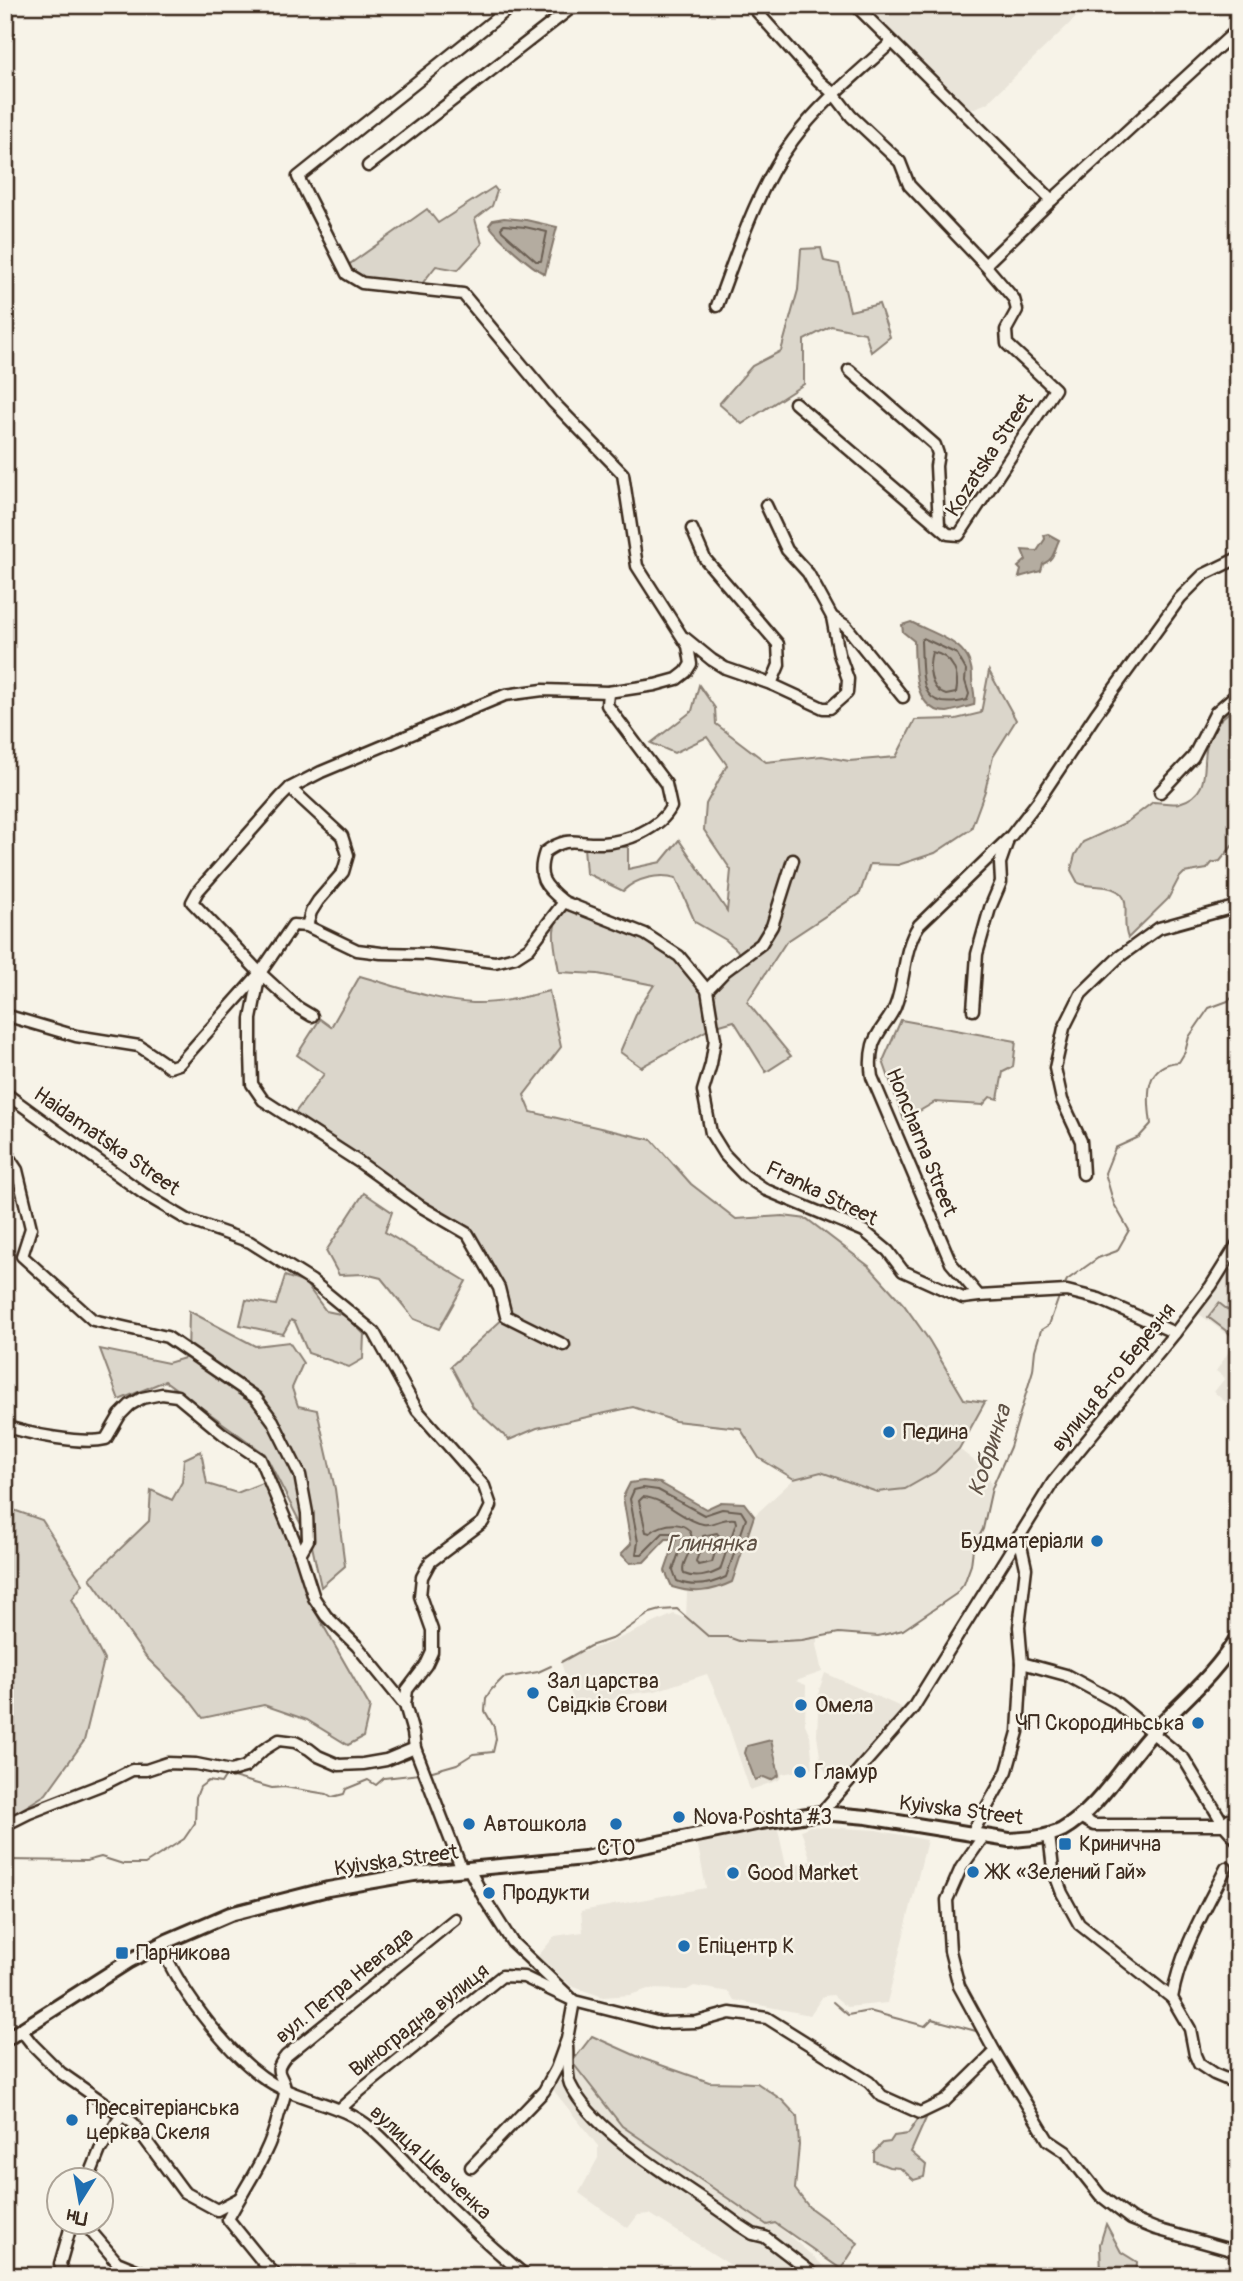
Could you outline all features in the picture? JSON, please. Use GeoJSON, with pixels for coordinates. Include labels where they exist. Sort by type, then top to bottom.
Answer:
{"type":"FeatureCollection","features":[{"type":"Feature","properties":{"kind":"main road","name":"Kyivska Street"},"geometry":{"type":"LineString","coordinates":[[5,2040],[129,1961],[161,1944],[230,1914],[361,1882],[585,1858],[761,1822],[821,1813],[867,1817],[1009,1840],[1049,1835],[1080,1817],[1152,1733],[1213,1671],[1238,1636]]}},
{"type":"Feature","properties":{"kind":"street"},"geometry":{"type":"LineString","coordinates":[[312,1016],[297,1007],[260,973],[192,902],[198,891],[290,788],[321,772],[505,695],[543,690],[608,692],[677,679],[691,664],[682,635],[637,566],[624,474],[553,402],[463,294],[362,283],[347,274],[298,177],[513,5]]}},
{"type":"Feature","properties":{"kind":"street"},"geometry":{"type":"LineString","coordinates":[[368,166],[575,5]]}},
{"type":"Feature","properties":{"kind":"street","name":"Kozatska Street"},"geometry":{"type":"LineString","coordinates":[[751,5],[851,116],[900,162],[909,185],[1014,299],[1017,310],[1006,330],[1007,344],[1055,389],[959,535],[948,534],[939,525]]}},
{"type":"Feature","properties":{"kind":"street"},"geometry":{"type":"LineString","coordinates":[[855,5],[1052,200]]}},
{"type":"Feature","properties":{"kind":"street"},"geometry":{"type":"LineString","coordinates":[[985,265],[1238,29]]}},
{"type":"Feature","properties":{"kind":"street"},"geometry":{"type":"LineString","coordinates":[[717,306],[773,170],[794,139],[834,94],[892,42]]}},
{"type":"Feature","properties":{"kind":"street"},"geometry":{"type":"LineString","coordinates":[[849,370],[935,445],[939,525]]}},
{"type":"Feature","properties":{"kind":"street"},"geometry":{"type":"LineString","coordinates":[[796,403],[939,525]]}},
{"type":"Feature","properties":{"kind":"street"},"geometry":{"type":"LineString","coordinates":[[682,635],[725,668],[771,684],[823,708],[830,708],[847,693],[848,679],[831,617],[808,573],[787,550],[766,505]]}},
{"type":"Feature","properties":{"kind":"street"},"geometry":{"type":"LineString","coordinates":[[692,529],[705,559],[778,644],[779,665],[771,684]]}},
{"type":"Feature","properties":{"kind":"street","name":"Honcharna Street"},"geometry":{"type":"LineString","coordinates":[[979,1296],[951,1263],[917,1187],[872,1077],[870,1060],[874,1040],[894,1009],[904,977],[911,936],[931,911],[1011,836],[1180,598],[1203,575],[1237,560]]}},
{"type":"Feature","properties":{"kind":"street"},"geometry":{"type":"LineString","coordinates":[[831,617],[846,626],[903,697]]}},
{"type":"Feature","properties":{"kind":"street"},"geometry":{"type":"LineString","coordinates":[[608,692],[607,705],[666,784],[671,807],[666,816],[642,832],[621,840],[602,843],[572,840],[559,842],[545,852],[540,872],[551,892],[564,902],[645,934],[679,956],[707,990],[725,971],[761,944],[772,926],[793,860]]}},
{"type":"Feature","properties":{"kind":"street"},"geometry":{"type":"LineString","coordinates":[[1160,792],[1193,757],[1216,712],[1238,693]]}},
{"type":"Feature","properties":{"kind":"street"},"geometry":{"type":"LineString","coordinates":[[290,788],[342,836],[348,855],[343,872],[311,912],[307,926]]}},
{"type":"Feature","properties":{"kind":"street","name":"Honcharna Street"},"geometry":{"type":"LineString","coordinates":[[973,1010],[976,954],[987,916],[1002,882],[1002,853],[1011,836]]}},
{"type":"Feature","properties":{"kind":"street"},"geometry":{"type":"LineString","coordinates":[[5,1015],[76,1036],[139,1046],[170,1067],[179,1064],[260,973],[293,925],[307,926],[357,950],[495,962],[515,957],[529,948],[564,902]]}},
{"type":"Feature","properties":{"kind":"street"},"geometry":{"type":"LineString","coordinates":[[1083,1174],[1082,1141],[1062,1100],[1055,1068],[1064,1028],[1081,994],[1119,957],[1158,928],[1238,906]]}},
{"type":"Feature","properties":{"kind":"street"},"geometry":{"type":"LineString","coordinates":[[260,973],[251,1019],[251,1053],[252,1084],[263,1100],[359,1162],[420,1206],[468,1234],[499,1288],[506,1316],[564,1345]]}},
{"type":"Feature","properties":{"kind":"street","name":"Franka Street"},"geometry":{"type":"LineString","coordinates":[[707,990],[715,1039],[703,1091],[711,1133],[724,1154],[744,1174],[766,1190],[864,1231],[888,1251],[903,1271],[963,1298],[979,1296]]}},
{"type":"Feature","properties":{"kind":"street","name":"Haidamatska Street"},"geometry":{"type":"LineString","coordinates":[[5,1093],[144,1194],[188,1220],[250,1242],[312,1281],[374,1332],[418,1410],[484,1486],[491,1506],[489,1514],[483,1522],[430,1562],[422,1577],[420,1596],[432,1630],[432,1652],[426,1665],[407,1690],[405,1705]]}},
{"type":"Feature","properties":{"kind":"street"},"geometry":{"type":"LineString","coordinates":[[5,1152],[17,1170],[31,1228],[22,1256],[93,1320],[167,1337],[256,1398],[273,1421],[300,1475],[307,1513],[308,1540],[300,1554]]}},
{"type":"Feature","properties":{"kind":"street","name":"вулиця 8-го Березня"},"geometry":{"type":"LineString","coordinates":[[821,1813],[913,1708],[1053,1482],[1175,1333],[1211,1286],[1238,1243]]}},
{"type":"Feature","properties":{"kind":"street"},"geometry":{"type":"LineString","coordinates":[[979,1296],[1062,1291],[1099,1299],[1175,1333]]}},
{"type":"Feature","properties":{"kind":"street"},"geometry":{"type":"LineString","coordinates":[[5,1426],[20,1431],[94,1442],[106,1439],[120,1415],[130,1405],[142,1398],[162,1394],[177,1396],[223,1434],[260,1459],[300,1554],[314,1598],[326,1616],[357,1646],[405,1705],[424,1773],[466,1869],[512,1942],[574,2001],[566,2039],[556,2069],[544,2091],[471,2167]]}},
{"type":"Feature","properties":{"kind":"street"},"geometry":{"type":"LineString","coordinates":[[1019,1536],[1026,1568],[1019,1627],[1022,1662],[1018,1732],[1007,1771],[947,1900],[950,1951],[959,1986],[1048,2140],[1066,2152],[1100,2194],[1131,2219],[1156,2230],[1238,2252]]}},
{"type":"Feature","properties":{"kind":"street"},"geometry":{"type":"LineString","coordinates":[[1022,1662],[1066,1675],[1114,1701],[1184,1759],[1224,1825],[1238,1841]]}},
{"type":"Feature","properties":{"kind":"street"},"geometry":{"type":"LineString","coordinates":[[5,1825],[132,1770],[146,1770],[167,1763],[196,1764],[231,1771],[245,1767],[279,1740],[295,1742],[339,1765],[386,1760],[415,1748]]}},
{"type":"Feature","properties":{"kind":"street"},"geometry":{"type":"LineString","coordinates":[[1080,1817],[1094,1825],[1224,1825]]}},
{"type":"Feature","properties":{"kind":"street"},"geometry":{"type":"LineString","coordinates":[[1224,1825],[1229,1819],[1238,1818]]}},
{"type":"Feature","properties":{"kind":"street"},"geometry":{"type":"LineString","coordinates":[[1049,1835],[1053,1869],[1062,1893],[1079,1924],[1172,1998],[1190,2029],[1199,2064],[1238,2084]]}},
{"type":"Feature","properties":{"kind":"street"},"geometry":{"type":"LineString","coordinates":[[1172,1998],[1176,1976],[1193,1933],[1226,1868]]}},
{"type":"Feature","properties":{"kind":"street","name":"вул. Петра Невгада"},"geometry":{"type":"LineString","coordinates":[[239,2199],[261,2165],[275,2131],[285,2090],[278,2070],[286,2056],[455,1919]]}},
{"type":"Feature","properties":{"kind":"street","name":"вулиця Шевченка"},"geometry":{"type":"LineString","coordinates":[[161,1944],[179,1984],[239,2057],[255,2072],[285,2090],[340,2109],[370,2127],[427,2185],[526,2276]]}},
{"type":"Feature","properties":{"kind":"street","name":"Виноградна вулиця"},"geometry":{"type":"LineString","coordinates":[[340,2109],[502,1976],[524,1977],[581,2004],[607,2008],[661,2023],[697,2022],[730,2013],[766,2018],[869,2081],[882,2096],[920,2113],[945,2101],[995,2052]]}},
{"type":"Feature","properties":{"kind":"street"},"geometry":{"type":"LineString","coordinates":[[21,2030],[61,2073],[133,2123],[184,2192],[217,2210],[239,2199]]}},
{"type":"Feature","properties":{"kind":"street"},"geometry":{"type":"LineString","coordinates":[[566,2039],[569,2082],[594,2118],[739,2225],[753,2234],[765,2237],[816,2276]]}},
{"type":"Feature","properties":{"kind":"street"},"geometry":{"type":"LineString","coordinates":[[93,2166],[121,2116]]}},
{"type":"Feature","properties":{"kind":"street"},"geometry":{"type":"LineString","coordinates":[[239,2199],[228,2219],[277,2276]]}},
{"type":"Feature","properties":{"kind":"street"},"geometry":{"type":"LineString","coordinates":[[64,2276],[60,2264],[68,2236]]}},
{"type":"Feature","properties":{"kind":"street"},"geometry":{"type":"LineString","coordinates":[[95,2236],[117,2262],[150,2276]]}},
{"type":"Feature","properties":{"kind":"shaded area"},"geometry":{"type":"Polygon","coordinates":[[[865,5],[1089,5],[987,103],[970,110],[865,5]]]}},
{"type":"Feature","properties":{"kind":"shaded area"},"geometry":{"type":"Polygon","coordinates":[[[494,187],[497,191],[492,206],[475,219],[482,244],[458,270],[436,266],[421,285],[402,285],[359,278],[347,266],[427,209],[438,223],[494,187]]]}},
{"type":"Feature","properties":{"kind":"shaded area"},"geometry":{"type":"Polygon","coordinates":[[[821,248],[824,261],[839,264],[850,311],[879,304],[890,337],[871,352],[865,333],[831,326],[804,340],[804,384],[742,424],[719,404],[752,366],[781,351],[798,290],[801,249],[821,248]]]}},
{"type":"Feature","properties":{"kind":"shaded area"},"geometry":{"type":"Polygon","coordinates":[[[989,671],[1016,720],[993,757],[985,791],[971,829],[935,853],[898,865],[870,864],[860,893],[786,942],[747,1002],[791,1056],[766,1072],[734,1021],[713,1027],[641,1067],[620,1052],[638,1010],[654,985],[598,974],[559,972],[554,929],[566,907],[642,937],[687,965],[707,990],[716,989],[729,973],[743,965],[737,950],[726,940],[695,922],[676,878],[648,878],[623,891],[586,873],[584,847],[628,847],[628,869],[661,862],[679,840],[727,911],[731,870],[704,830],[706,804],[727,765],[707,737],[674,753],[651,743],[692,711],[699,685],[715,708],[716,724],[766,762],[822,756],[849,761],[896,757],[915,720],[956,719],[981,713],[989,671]]]}},
{"type":"Feature","properties":{"kind":"shaded area"},"geometry":{"type":"Polygon","coordinates":[[[1232,710],[1238,711],[1238,839],[1220,861],[1212,863],[1207,869],[1184,873],[1168,899],[1128,938],[1126,907],[1122,895],[1106,887],[1078,883],[1071,870],[1075,855],[1083,842],[1127,822],[1153,802],[1176,804],[1191,798],[1202,783],[1210,734],[1232,710]]]}},
{"type":"Feature","properties":{"kind":"shaded area"},"geometry":{"type":"Polygon","coordinates":[[[360,976],[459,1002],[502,1001],[549,991],[561,1047],[524,1095],[531,1112],[652,1140],[691,1184],[736,1219],[783,1216],[807,1219],[870,1267],[904,1305],[929,1340],[964,1399],[985,1402],[959,1449],[935,1472],[905,1489],[877,1492],[821,1472],[794,1479],[759,1458],[740,1428],[675,1421],[633,1407],[537,1428],[509,1440],[473,1407],[451,1366],[506,1316],[499,1288],[468,1234],[291,1118],[324,1074],[297,1055],[320,1019],[331,1027],[360,976]]]}},
{"type":"Feature","properties":{"kind":"shaded area"},"geometry":{"type":"Polygon","coordinates":[[[901,1020],[1016,1041],[1013,1067],[1003,1072],[998,1099],[990,1097],[983,1105],[935,1102],[904,1120],[883,1061],[901,1020]]]}},
{"type":"Feature","properties":{"kind":"shaded area"},"geometry":{"type":"Polygon","coordinates":[[[364,1193],[392,1212],[385,1232],[466,1281],[439,1329],[414,1319],[381,1278],[365,1274],[339,1275],[326,1251],[364,1193]]]}},
{"type":"Feature","properties":{"kind":"shaded area"},"geometry":{"type":"Polygon","coordinates":[[[1235,1262],[1238,1263],[1238,1413],[1214,1392],[1225,1378],[1216,1371],[1236,1341],[1199,1314],[1235,1262]]]}},
{"type":"Feature","properties":{"kind":"shaded area"},"geometry":{"type":"Polygon","coordinates":[[[285,1276],[305,1283],[326,1311],[345,1315],[364,1334],[363,1359],[349,1367],[308,1353],[295,1322],[291,1320],[283,1334],[240,1325],[246,1300],[276,1305],[285,1276]]]}},
{"type":"Feature","properties":{"kind":"shaded area"},"geometry":{"type":"Polygon","coordinates":[[[1219,1303],[1238,1318],[1238,1329],[1233,1336],[1208,1317],[1219,1303]]]}},
{"type":"Feature","properties":{"kind":"shaded area"},"geometry":{"type":"Polygon","coordinates":[[[189,1311],[255,1346],[289,1342],[303,1363],[292,1388],[298,1406],[317,1410],[335,1489],[345,1566],[321,1587],[312,1546],[265,1454],[165,1381],[119,1400],[100,1349],[168,1363],[188,1357],[189,1311]]]}},
{"type":"Feature","properties":{"kind":"shaded area"},"geometry":{"type":"Polygon","coordinates":[[[959,1449],[987,1471],[992,1488],[983,1529],[973,1549],[964,1584],[956,1594],[903,1630],[878,1636],[839,1633],[819,1635],[816,1645],[822,1672],[796,1681],[806,1685],[805,1724],[810,1736],[813,1768],[782,1774],[779,1780],[750,1790],[723,1710],[707,1674],[655,1691],[629,1694],[577,1711],[560,1660],[611,1642],[674,1614],[686,1619],[687,1592],[706,1592],[740,1562],[754,1516],[794,1479],[821,1472],[877,1492],[935,1472],[959,1449]]]}},
{"type":"Feature","properties":{"kind":"shaded area"},"geometry":{"type":"Polygon","coordinates":[[[201,1451],[207,1484],[237,1493],[267,1481],[295,1550],[307,1597],[370,1707],[363,1737],[348,1745],[307,1720],[264,1705],[203,1718],[187,1697],[146,1657],[90,1578],[149,1521],[151,1490],[172,1500],[182,1482],[184,1459],[201,1451]]]}},
{"type":"Feature","properties":{"kind":"shaded area"},"geometry":{"type":"Polygon","coordinates":[[[5,1507],[42,1520],[83,1584],[72,1599],[104,1660],[84,1741],[46,1794],[5,1820],[5,1507]]]}},
{"type":"Feature","properties":{"kind":"shaded area"},"geometry":{"type":"Polygon","coordinates":[[[825,1673],[903,1708],[842,1777],[826,1773],[821,1764],[817,1735],[819,1690],[825,1673]]]}},
{"type":"Feature","properties":{"kind":"shaded area","name":"Епіцентр К"},"geometry":{"type":"Polygon","coordinates":[[[777,1825],[786,1866],[811,1861],[801,1830],[810,1826],[876,1830],[927,1840],[887,2003],[847,2007],[833,1995],[823,1996],[810,2015],[734,2000],[729,1992],[694,1986],[687,1990],[648,1989],[630,1995],[603,1997],[571,1986],[538,1956],[555,1936],[583,1932],[581,1911],[706,1888],[697,1841],[777,1825]]]}},
{"type":"Feature","properties":{"kind":"shaded area"},"geometry":{"type":"Polygon","coordinates":[[[592,2036],[641,2058],[709,2082],[757,2083],[782,2100],[797,2116],[799,2145],[795,2189],[809,2207],[858,2243],[841,2269],[775,2223],[767,2225],[622,2126],[572,2062],[592,2036]]]}},
{"type":"Feature","properties":{"kind":"shaded area"},"geometry":{"type":"Polygon","coordinates":[[[572,2061],[622,2126],[767,2225],[775,2223],[835,2276],[748,2276],[650,2214],[638,2215],[628,2228],[579,2193],[598,2158],[598,2146],[551,2087],[572,2061]]]}},
{"type":"Feature","properties":{"kind":"shaded area"},"geometry":{"type":"Polygon","coordinates":[[[921,2115],[927,2116],[911,2152],[926,2165],[924,2177],[914,2180],[900,2168],[874,2161],[874,2152],[883,2143],[890,2142],[894,2136],[908,2134],[921,2115]]]}},
{"type":"Feature","properties":{"kind":"shaded area"},"geometry":{"type":"Polygon","coordinates":[[[1106,2224],[1121,2252],[1137,2262],[1136,2276],[1101,2276],[1100,2244],[1106,2224]]]}},
{"type":"Feature","properties":{"kind":"water"},"geometry":{"type":"Polygon","coordinates":[[[504,218],[557,227],[545,274],[500,238],[489,225],[493,220],[504,218]]]}},
{"type":"Feature","properties":{"kind":"water"},"geometry":{"type":"Polygon","coordinates":[[[1048,534],[1059,540],[1052,557],[1043,564],[1041,571],[1019,577],[1021,570],[1018,567],[1026,560],[1022,550],[1037,551],[1045,539],[1044,535],[1048,534]]]}},
{"type":"Feature","properties":{"kind":"water"},"geometry":{"type":"Polygon","coordinates":[[[911,622],[952,642],[967,656],[971,666],[974,705],[947,712],[936,710],[927,704],[918,685],[914,641],[903,632],[902,625],[911,622]]]}},
{"type":"Feature","properties":{"kind":"water","name":"Глинянка"},"geometry":{"type":"Polygon","coordinates":[[[630,1483],[660,1483],[706,1509],[721,1502],[744,1503],[754,1516],[732,1582],[702,1591],[672,1587],[665,1571],[676,1539],[666,1539],[644,1562],[630,1563],[621,1554],[631,1544],[623,1497],[630,1483]]]}},
{"type":"Feature","properties":{"kind":"water"},"geometry":{"type":"Polygon","coordinates":[[[771,1740],[779,1775],[771,1780],[764,1777],[755,1780],[745,1753],[747,1746],[771,1740]]]}},
{"type":"Feature","properties":{"kind":"waterway","name":"Кобринка"},"geometry":{"type":"LineString","coordinates":[[1064,1286],[1067,1280],[1098,1258],[1117,1251],[1129,1230],[1114,1204],[1105,1173],[1115,1148],[1139,1137],[1151,1124],[1149,1093],[1154,1075],[1168,1064],[1179,1062],[1189,1037],[1209,1008],[1228,1001],[1238,993]]}},
{"type":"Feature","properties":{"kind":"waterway","name":"Кобринка"},"geometry":{"type":"LineString","coordinates":[[561,1662],[590,1646],[614,1638],[650,1613],[661,1610],[677,1609],[709,1637],[728,1637],[739,1641],[802,1640],[839,1633],[878,1636],[903,1630],[956,1594],[964,1584],[971,1565],[973,1549],[983,1529],[992,1488],[1010,1447],[1033,1370],[1041,1330],[1049,1325],[1059,1297]]}},
{"type":"Feature","properties":{"kind":"waterway","name":"Кобринка"},"geometry":{"type":"LineString","coordinates":[[429,1772],[457,1764],[473,1754],[493,1752],[496,1739],[494,1727],[485,1711],[486,1698],[491,1690],[503,1678],[538,1672],[551,1666]]}},
{"type":"Feature","properties":{"kind":"waterway","name":"Кобринка"},"geometry":{"type":"LineString","coordinates":[[5,1860],[86,1861],[101,1857],[123,1864],[145,1864],[184,1839],[195,1823],[196,1797],[200,1787],[208,1781],[221,1783],[226,1775],[272,1788],[284,1787],[332,1797],[344,1794],[346,1789],[368,1780],[376,1785],[384,1778],[420,1774]]}},
{"type":"Feature","properties":{"kind":"waterway"},"geometry":{"type":"LineString","coordinates":[[833,2002],[848,2015],[869,2011],[925,2026],[932,2019],[976,2031]]}},
{"type":"Feature","properties":{"kind":"place","name":"Педина"},"geometry":{"type":"Point","coordinates":[889,1432]}},
{"type":"Feature","properties":{"kind":"place","name":"Будматеріали"},"geometry":{"type":"Point","coordinates":[1097,1541]}},
{"type":"Feature","properties":{"kind":"place","name":"Зал царства Свідків Єгови"},"geometry":{"type":"Point","coordinates":[533,1693]}},
{"type":"Feature","properties":{"kind":"place","name":"Омела"},"geometry":{"type":"Point","coordinates":[801,1705]}},
{"type":"Feature","properties":{"kind":"place","name":"ЧП Скородиньська"},"geometry":{"type":"Point","coordinates":[1198,1723]}},
{"type":"Feature","properties":{"kind":"place","name":"Гламур"},"geometry":{"type":"Point","coordinates":[800,1772]}},
{"type":"Feature","properties":{"kind":"place","name":"Nova Poshta #3"},"geometry":{"type":"Point","coordinates":[679,1817]}},
{"type":"Feature","properties":{"kind":"place","name":"Автошкола"},"geometry":{"type":"Point","coordinates":[469,1824]}},
{"type":"Feature","properties":{"kind":"place","name":"СТО"},"geometry":{"type":"Point","coordinates":[616,1824]}},
{"type":"Feature","properties":{"kind":"place","name":"Кринична"},"geometry":{"type":"Point","coordinates":[1065,1844]}},
{"type":"Feature","properties":{"kind":"place","name":"ЖК «Зелений Гай»"},"geometry":{"type":"Point","coordinates":[973,1872]}},
{"type":"Feature","properties":{"kind":"place","name":"Good Market"},"geometry":{"type":"Point","coordinates":[733,1873]}},
{"type":"Feature","properties":{"kind":"place","name":"Продукти"},"geometry":{"type":"Point","coordinates":[489,1893]}},
{"type":"Feature","properties":{"kind":"place","name":"Епіцентр К"},"geometry":{"type":"Point","coordinates":[684,1946]}},
{"type":"Feature","properties":{"kind":"place","name":"Парникова"},"geometry":{"type":"Point","coordinates":[122,1953]}},
{"type":"Feature","properties":{"kind":"place","name":"Пресвітеріанська церква Скеля"},"geometry":{"type":"Point","coordinates":[72,2120]}}]}
